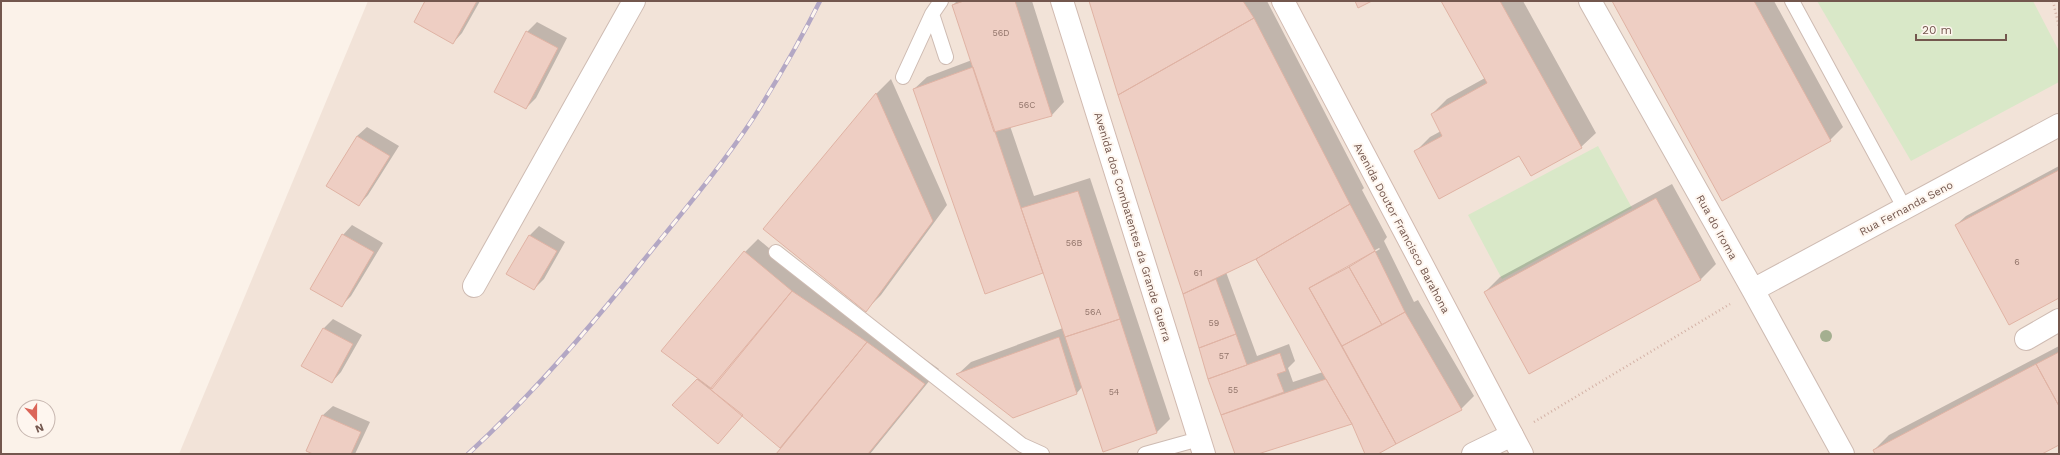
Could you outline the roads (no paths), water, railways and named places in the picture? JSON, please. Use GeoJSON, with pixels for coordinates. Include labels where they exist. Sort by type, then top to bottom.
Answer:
{"type":"FeatureCollection","features":[{"type":"Feature","properties":{"kind":"street"},"geometry":{"type":"LineString","coordinates":[[474,286],[634,1]]}},
{"type":"Feature","properties":{"kind":"street","name":"Avenida dos Combatentes da Grande Guerra"},"geometry":{"type":"LineString","coordinates":[[1062,1],[1202,446]]}},
{"type":"Feature","properties":{"kind":"street","name":"Avenida Doutor Francisco Barahona"},"geometry":{"type":"LineString","coordinates":[[1283,1],[1522,454]]}},
{"type":"Feature","properties":{"kind":"street","name":"Rua do Iroma"},"geometry":{"type":"LineString","coordinates":[[1590,1],[1753,290],[1842,454]]}},
{"type":"Feature","properties":{"kind":"street","name":"Rua Fernanda Seno"},"geometry":{"type":"LineString","coordinates":[[1753,290],[2059,125]]}},
{"type":"Feature","properties":{"kind":"street"},"geometry":{"type":"LineString","coordinates":[[2026,338],[2059,320]]}},
{"type":"Feature","properties":{"kind":"street"},"geometry":{"type":"LineString","coordinates":[[1473,454],[1512,435]]}},
{"type":"Feature","properties":{"kind":"lane"},"geometry":{"type":"LineString","coordinates":[[903,77],[932,14],[941,1]]}},
{"type":"Feature","properties":{"kind":"lane"},"geometry":{"type":"LineString","coordinates":[[1792,1],[1905,209]]}},
{"type":"Feature","properties":{"kind":"lane"},"geometry":{"type":"LineString","coordinates":[[932,14],[946,57]]}},
{"type":"Feature","properties":{"kind":"lane"},"geometry":{"type":"LineString","coordinates":[[776,252],[1022,445],[1042,454]]}},
{"type":"Feature","properties":{"kind":"lane"},"geometry":{"type":"LineString","coordinates":[[1145,454],[1202,446]]}},
{"type":"Feature","properties":{"kind":"railway"},"geometry":{"type":"LineString","coordinates":[[468,454],[515,409],[581,336],[714,172],[763,103],[797,45],[820,1]]}}]}
